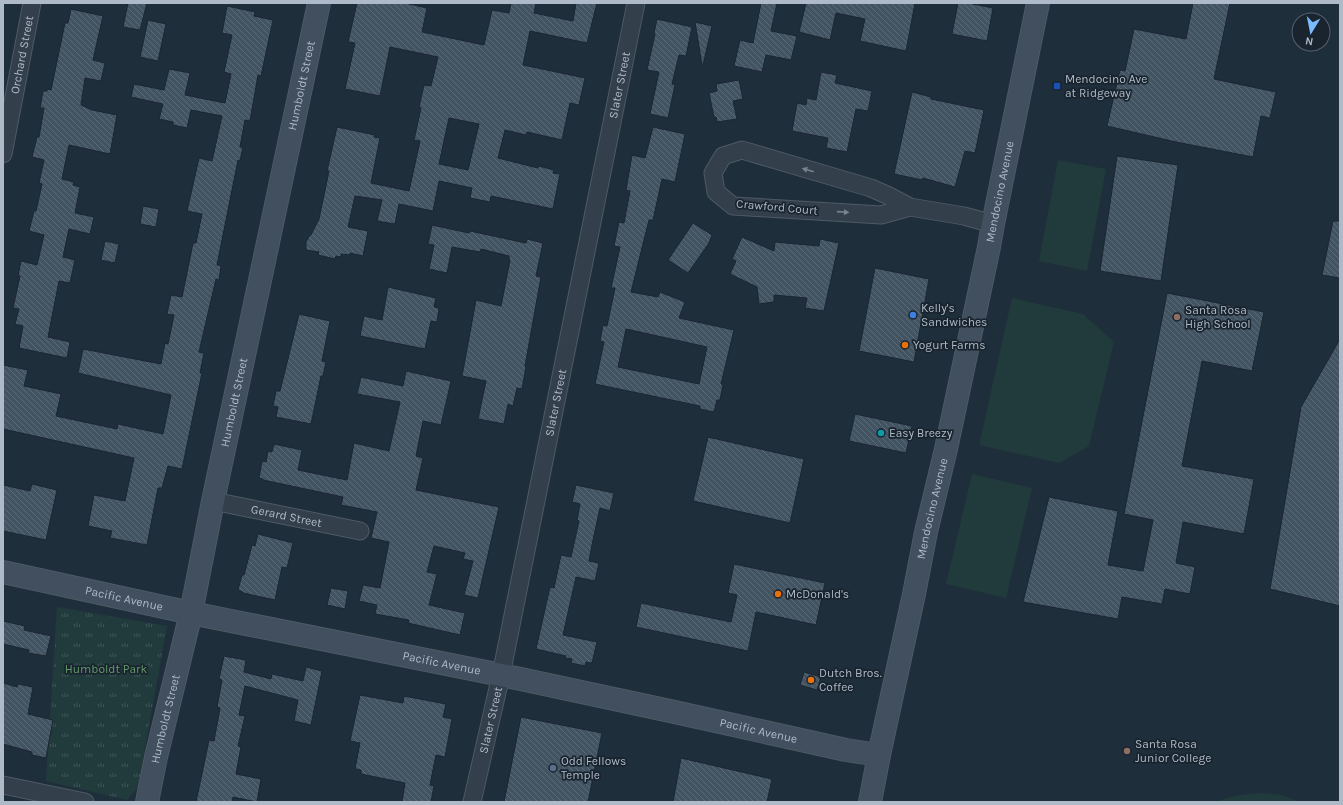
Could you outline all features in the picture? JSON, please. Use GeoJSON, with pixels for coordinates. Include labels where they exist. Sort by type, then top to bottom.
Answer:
{"type":"FeatureCollection","features":[{"type":"Feature","properties":{"kind":"street","name":"Orchard Street"},"geometry":{"type":"LineString","coordinates":[[3,154],[32,3]]}},
{"type":"Feature","properties":{"kind":"street","name":"Humboldt Street"},"geometry":{"type":"LineString","coordinates":[[147,802],[156,757],[191,613],[213,501],[319,3]]}},
{"type":"Feature","properties":{"kind":"street","name":"Slater Street"},"geometry":{"type":"LineString","coordinates":[[472,802],[501,675],[636,3]]}},
{"type":"Feature","properties":{"kind":"street","name":"Mendocino Avenue"},"geometry":{"type":"LineString","coordinates":[[870,802],[913,601],[926,532],[946,450],[989,247],[1038,3]]}},
{"type":"Feature","properties":{"kind":"street","name":"Crawford Court"},"geometry":{"type":"LineString","coordinates":[[910,208],[882,215],[733,206],[716,192],[713,173],[723,156],[742,150],[871,188],[910,208],[964,216],[993,224]]}},
{"type":"Feature","properties":{"kind":"street","name":"Gerard Street"},"geometry":{"type":"LineString","coordinates":[[213,501],[360,531]]}},
{"type":"Feature","properties":{"kind":"street","name":"Pacific Avenue"},"geometry":{"type":"LineString","coordinates":[[3,572],[191,613],[501,675],[846,750],[879,755]]}},
{"type":"Feature","properties":{"kind":"street"},"geometry":{"type":"LineString","coordinates":[[3,785],[85,802]]}},
{"type":"Feature","properties":{"kind":"green space"},"geometry":{"type":"Polygon","coordinates":[[[1058,160],[1106,169],[1087,271],[1039,261],[1058,160]]]}},
{"type":"Feature","properties":{"kind":"green space"},"geometry":{"type":"Polygon","coordinates":[[[1012,298],[1083,314],[1114,342],[1089,446],[1059,463],[979,445],[1012,298]]]}},
{"type":"Feature","properties":{"kind":"green space"},"geometry":{"type":"Polygon","coordinates":[[[972,474],[1032,488],[1006,598],[946,584],[972,474]]]}},
{"type":"Feature","properties":{"kind":"green space","name":"Humboldt Park"},"geometry":{"type":"Polygon","coordinates":[[[57,607],[167,626],[138,787],[127,800],[46,781],[57,607]]]}},
{"type":"Feature","properties":{"kind":"green space"},"geometry":{"type":"Polygon","coordinates":[[[1262,793],[1281,795],[1301,802],[1215,802],[1227,798],[1262,793]]]}},
{"type":"Feature","properties":{"kind":"building"},"geometry":{"type":"Polygon","coordinates":[[[128,3],[147,3],[140,30],[123,27],[128,3]]]}},
{"type":"Feature","properties":{"kind":"building"},"geometry":{"type":"Polygon","coordinates":[[[357,3],[405,3],[427,8],[422,32],[484,45],[492,10],[509,13],[511,3],[536,3],[534,13],[573,21],[576,3],[597,3],[587,43],[530,31],[523,65],[585,78],[579,105],[570,103],[562,140],[527,132],[526,135],[505,130],[498,158],[538,168],[539,166],[554,170],[553,173],[560,174],[553,209],[491,196],[490,202],[470,198],[472,188],[439,181],[433,211],[399,204],[395,224],[377,221],[382,200],[355,196],[348,227],[368,231],[363,256],[350,253],[350,255],[341,254],[341,257],[336,256],[335,259],[318,255],[319,252],[306,250],[306,242],[319,219],[329,171],[327,171],[337,127],[375,135],[374,137],[380,138],[371,183],[409,191],[420,141],[414,140],[421,108],[419,107],[424,85],[431,86],[438,57],[390,47],[380,96],[345,89],[355,43],[348,42],[357,3]],[[449,118],[439,164],[468,170],[479,124],[449,118]]]}},
{"type":"Feature","properties":{"kind":"building"},"geometry":{"type":"Polygon","coordinates":[[[761,3],[777,3],[771,31],[797,36],[791,60],[766,55],[762,72],[734,66],[740,40],[753,43],[761,3]]]}},
{"type":"Feature","properties":{"kind":"building"},"geometry":{"type":"Polygon","coordinates":[[[806,3],[915,3],[906,51],[860,41],[865,19],[836,13],[830,40],[799,32],[806,3]]]}},
{"type":"Feature","properties":{"kind":"building"},"geometry":{"type":"Polygon","coordinates":[[[958,3],[968,3],[993,8],[987,41],[952,34],[958,3]]]}},
{"type":"Feature","properties":{"kind":"building"},"geometry":{"type":"Polygon","coordinates":[[[1193,3],[1230,3],[1214,79],[1276,92],[1270,118],[1261,116],[1253,157],[1176,142],[1107,126],[1120,70],[1125,71],[1134,29],[1186,39],[1193,3]]]}},
{"type":"Feature","properties":{"kind":"building"},"geometry":{"type":"Polygon","coordinates":[[[227,6],[255,12],[254,16],[273,20],[261,76],[258,75],[250,121],[245,120],[240,147],[243,147],[240,161],[238,160],[217,265],[221,266],[219,280],[216,279],[199,352],[204,353],[200,373],[202,373],[182,469],[168,466],[162,488],[158,488],[147,545],[110,538],[112,531],[88,526],[94,495],[125,501],[134,458],[3,429],[3,365],[28,370],[24,386],[61,394],[56,416],[117,429],[118,424],[163,434],[171,395],[78,373],[83,349],[161,364],[165,343],[168,344],[174,315],[167,314],[171,295],[182,297],[193,243],[196,243],[202,214],[187,211],[199,158],[212,161],[222,116],[191,110],[187,128],[173,125],[173,122],[159,119],[163,104],[131,97],[134,84],[164,90],[169,69],[190,73],[185,95],[225,103],[231,74],[224,72],[232,35],[222,33],[227,6]]]}},
{"type":"Feature","properties":{"kind":"building"},"geometry":{"type":"Polygon","coordinates":[[[71,9],[103,16],[93,60],[105,63],[101,81],[85,78],[81,105],[92,110],[117,115],[110,154],[69,145],[62,179],[74,182],[73,185],[80,187],[75,213],[94,217],[90,234],[69,229],[63,257],[75,260],[70,283],[59,281],[48,337],[70,342],[67,358],[19,348],[23,326],[15,324],[19,309],[13,308],[20,276],[18,276],[21,261],[37,265],[44,235],[29,231],[34,211],[36,211],[42,184],[39,183],[44,160],[32,157],[37,137],[39,137],[44,108],[40,108],[43,91],[47,91],[47,89],[51,90],[65,23],[68,23],[71,9]]]}},
{"type":"Feature","properties":{"kind":"building"},"geometry":{"type":"Polygon","coordinates":[[[657,19],[692,27],[686,56],[679,55],[672,84],[675,85],[668,118],[650,114],[659,72],[647,70],[657,19]]]}},
{"type":"Feature","properties":{"kind":"building"},"geometry":{"type":"Polygon","coordinates":[[[148,20],[166,24],[158,61],[140,57],[148,20]]]}},
{"type":"Feature","properties":{"kind":"building"},"geometry":{"type":"Polygon","coordinates":[[[695,22],[712,26],[703,65],[702,65],[695,22]]]}},
{"type":"Feature","properties":{"kind":"building"},"geometry":{"type":"Polygon","coordinates":[[[821,72],[837,75],[835,83],[872,91],[868,111],[856,109],[847,152],[826,148],[828,138],[792,131],[797,103],[806,105],[807,98],[816,100],[821,72]]]}},
{"type":"Feature","properties":{"kind":"building"},"geometry":{"type":"Polygon","coordinates":[[[739,80],[743,99],[733,101],[737,119],[717,122],[716,117],[714,117],[709,93],[717,91],[716,84],[739,80]]]}},
{"type":"Feature","properties":{"kind":"building"},"geometry":{"type":"Polygon","coordinates":[[[912,92],[931,97],[931,99],[984,110],[975,153],[965,151],[955,187],[923,178],[922,180],[894,174],[912,92]]]}},
{"type":"Feature","properties":{"kind":"building"},"geometry":{"type":"Polygon","coordinates":[[[653,127],[685,134],[675,182],[662,179],[653,220],[649,220],[631,292],[658,297],[660,292],[685,302],[679,318],[734,330],[721,384],[723,385],[720,400],[717,400],[714,412],[700,409],[700,406],[595,384],[604,342],[600,341],[603,325],[607,326],[615,288],[611,288],[620,247],[614,246],[619,222],[624,223],[630,191],[626,190],[632,155],[645,158],[653,127]],[[626,329],[618,367],[699,384],[707,347],[626,329]]]}},
{"type":"Feature","properties":{"kind":"building"},"geometry":{"type":"Polygon","coordinates":[[[1117,156],[1178,165],[1161,281],[1100,271],[1117,156]]]}},
{"type":"Feature","properties":{"kind":"building"},"geometry":{"type":"Polygon","coordinates":[[[143,206],[159,209],[156,227],[140,224],[143,206]]]}},
{"type":"Feature","properties":{"kind":"building"},"geometry":{"type":"Polygon","coordinates":[[[1333,221],[1340,221],[1340,278],[1322,275],[1333,221]]]}},
{"type":"Feature","properties":{"kind":"building"},"geometry":{"type":"Polygon","coordinates":[[[693,223],[712,235],[709,243],[688,273],[668,260],[693,223]]]}},
{"type":"Feature","properties":{"kind":"building"},"geometry":{"type":"Polygon","coordinates":[[[432,225],[469,233],[470,231],[526,243],[527,239],[543,243],[536,276],[541,277],[522,389],[517,388],[513,406],[508,404],[504,424],[478,419],[486,381],[462,376],[476,300],[501,306],[510,260],[509,256],[481,249],[480,252],[452,247],[447,273],[429,269],[434,245],[428,244],[432,225]]]}},
{"type":"Feature","properties":{"kind":"building"},"geometry":{"type":"Polygon","coordinates":[[[742,237],[774,251],[775,242],[819,246],[820,239],[839,243],[824,311],[805,308],[807,298],[774,295],[774,302],[759,304],[757,287],[730,274],[736,261],[732,259],[742,237]]]}},
{"type":"Feature","properties":{"kind":"building"},"geometry":{"type":"Polygon","coordinates":[[[105,241],[119,244],[115,263],[101,260],[105,241]]]}},
{"type":"Feature","properties":{"kind":"building"},"geometry":{"type":"Polygon","coordinates":[[[875,268],[929,279],[914,362],[859,351],[875,268]]]}},
{"type":"Feature","properties":{"kind":"building"},"geometry":{"type":"Polygon","coordinates":[[[388,287],[436,298],[434,307],[439,308],[437,322],[431,321],[425,349],[360,336],[364,316],[382,320],[388,287]]]}},
{"type":"Feature","properties":{"kind":"building"},"geometry":{"type":"Polygon","coordinates":[[[1167,293],[1264,312],[1252,371],[1202,361],[1182,466],[1254,479],[1244,534],[1183,522],[1176,563],[1195,567],[1190,594],[1165,589],[1162,604],[1122,597],[1118,619],[1023,602],[1049,497],[1118,511],[1108,565],[1143,571],[1153,520],[1124,514],[1167,293]]]}},
{"type":"Feature","properties":{"kind":"building"},"geometry":{"type":"Polygon","coordinates":[[[299,314],[330,321],[322,361],[326,362],[323,376],[321,376],[311,424],[276,417],[278,407],[273,406],[276,391],[280,391],[299,314]]]}},
{"type":"Feature","properties":{"kind":"building"},"geometry":{"type":"Polygon","coordinates":[[[1340,339],[1340,606],[1270,589],[1301,407],[1340,339]]]}},
{"type":"Feature","properties":{"kind":"building"},"geometry":{"type":"Polygon","coordinates":[[[406,371],[451,381],[441,425],[423,421],[416,456],[423,458],[416,490],[499,507],[478,598],[464,595],[473,561],[463,559],[465,553],[434,546],[427,572],[437,574],[429,605],[465,613],[460,635],[408,623],[409,620],[375,614],[377,605],[359,601],[363,585],[380,588],[389,542],[371,538],[377,512],[341,505],[343,497],[259,478],[262,461],[266,462],[268,451],[272,452],[274,444],[302,450],[298,470],[347,480],[354,443],[389,451],[400,402],[357,394],[361,377],[403,386],[406,371]]]}},
{"type":"Feature","properties":{"kind":"building","name":"Easy Breezy"},"geometry":{"type":"Polygon","coordinates":[[[855,414],[912,426],[906,453],[849,441],[855,414]]]}},
{"type":"Feature","properties":{"kind":"building"},"geometry":{"type":"Polygon","coordinates":[[[708,437],[804,459],[790,523],[693,501],[708,437]]]}},
{"type":"Feature","properties":{"kind":"building"},"geometry":{"type":"Polygon","coordinates":[[[32,484],[57,490],[46,540],[3,531],[3,485],[30,491],[32,484]]]}},
{"type":"Feature","properties":{"kind":"building"},"geometry":{"type":"Polygon","coordinates":[[[576,485],[614,493],[610,511],[600,508],[592,545],[589,561],[599,563],[595,581],[576,577],[563,635],[597,642],[592,663],[586,662],[585,666],[571,663],[572,659],[565,658],[566,656],[536,649],[550,587],[554,588],[561,555],[571,557],[579,521],[577,520],[580,504],[572,502],[576,485]]]}},
{"type":"Feature","properties":{"kind":"building"},"geometry":{"type":"Polygon","coordinates":[[[258,534],[293,543],[287,568],[282,567],[275,600],[243,593],[238,590],[242,575],[244,575],[252,545],[255,546],[258,534]]]}},
{"type":"Feature","properties":{"kind":"building"},"geometry":{"type":"Polygon","coordinates":[[[734,564],[825,583],[816,625],[756,612],[748,651],[636,627],[641,603],[731,622],[737,595],[728,593],[734,564]]]}},
{"type":"Feature","properties":{"kind":"building"},"geometry":{"type":"Polygon","coordinates":[[[331,588],[348,591],[345,609],[327,605],[331,588]]]}},
{"type":"Feature","properties":{"kind":"building"},"geometry":{"type":"Polygon","coordinates":[[[3,621],[25,626],[24,630],[51,636],[46,656],[28,653],[29,650],[3,644],[3,621]]]}},
{"type":"Feature","properties":{"kind":"building"},"geometry":{"type":"Polygon","coordinates":[[[224,656],[246,660],[244,672],[271,679],[272,674],[303,681],[306,667],[322,671],[311,725],[294,721],[298,700],[245,686],[239,715],[245,716],[238,746],[241,747],[236,774],[261,779],[257,802],[233,797],[232,802],[196,802],[209,740],[214,741],[220,708],[217,707],[222,680],[219,679],[224,656]]]}},
{"type":"Feature","properties":{"kind":"building","name":"Dutch Bros. Coffee"},"geometry":{"type":"Polygon","coordinates":[[[804,672],[821,677],[817,690],[800,685],[804,672]]]}},
{"type":"Feature","properties":{"kind":"building"},"geometry":{"type":"Polygon","coordinates":[[[3,683],[17,687],[18,684],[33,687],[28,714],[53,720],[46,758],[32,755],[32,752],[3,744],[3,683]]]}},
{"type":"Feature","properties":{"kind":"building"},"geometry":{"type":"Polygon","coordinates":[[[360,695],[403,703],[404,696],[446,704],[443,717],[452,719],[445,757],[436,755],[430,785],[434,786],[431,802],[402,802],[405,783],[361,774],[361,770],[355,769],[360,743],[350,741],[360,695]]]}},
{"type":"Feature","properties":{"kind":"building","name":"Odd Fellows Temple"},"geometry":{"type":"Polygon","coordinates":[[[521,717],[602,733],[588,802],[504,802],[521,717]]]}},
{"type":"Feature","properties":{"kind":"building"},"geometry":{"type":"Polygon","coordinates":[[[681,758],[772,779],[767,802],[673,802],[681,758]]]}},
{"type":"Feature","properties":{"kind":"place","name":"Mendocino Ave at Ridgeway"},"geometry":{"type":"Point","coordinates":[1057,86]}},
{"type":"Feature","properties":{"kind":"place","name":"Kelly's Sandwiches"},"geometry":{"type":"Point","coordinates":[913,315]}},
{"type":"Feature","properties":{"kind":"place","name":"Santa Rosa High School"},"geometry":{"type":"Point","coordinates":[1177,317]}},
{"type":"Feature","properties":{"kind":"place","name":"Yogurt Farms"},"geometry":{"type":"Point","coordinates":[905,345]}},
{"type":"Feature","properties":{"kind":"place","name":"Easy Breezy"},"geometry":{"type":"Point","coordinates":[881,433]}},
{"type":"Feature","properties":{"kind":"place","name":"McDonald's"},"geometry":{"type":"Point","coordinates":[778,594]}},
{"type":"Feature","properties":{"kind":"place","name":"Dutch Bros. Coffee"},"geometry":{"type":"Point","coordinates":[811,680]}},
{"type":"Feature","properties":{"kind":"place","name":"Santa Rosa Junior College"},"geometry":{"type":"Point","coordinates":[1127,751]}},
{"type":"Feature","properties":{"kind":"place","name":"Odd Fellows Temple"},"geometry":{"type":"Point","coordinates":[553,768]}}]}
